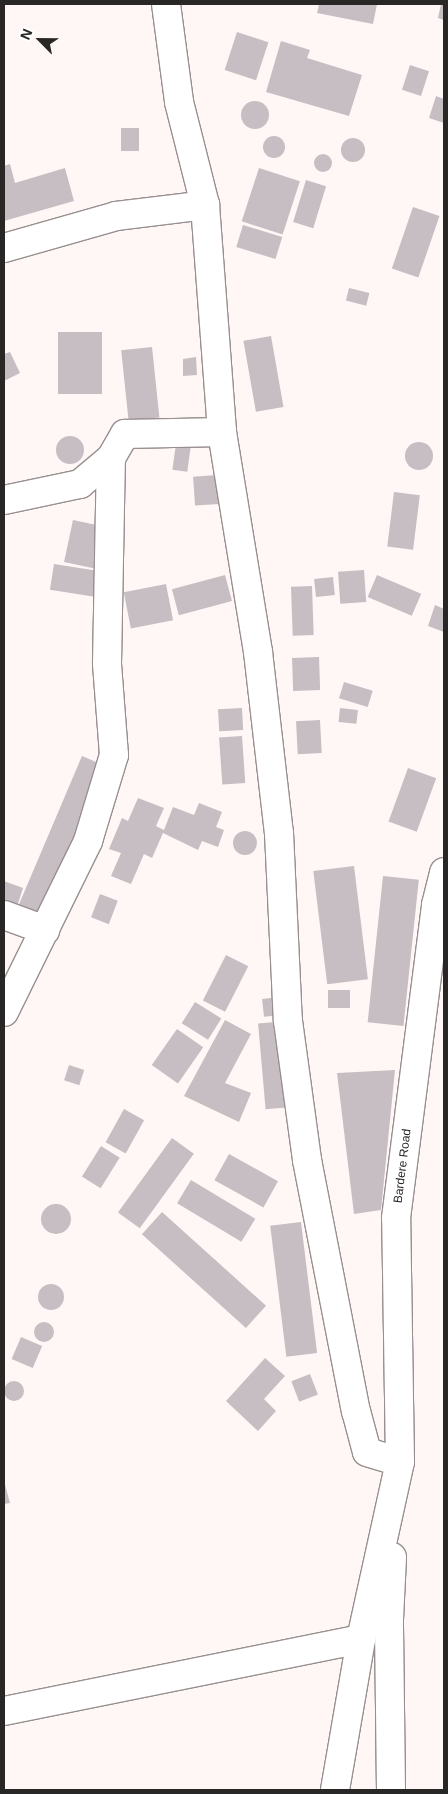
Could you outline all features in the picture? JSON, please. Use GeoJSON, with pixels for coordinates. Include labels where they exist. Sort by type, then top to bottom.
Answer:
{"type":"FeatureCollection","features":[{"type":"Feature","properties":{"kind":"street"},"geometry":{"type":"LineString","coordinates":[[166,4],[180,102],[205,206],[222,432],[258,652],[280,833],[288,1022],[307,1160],[356,1411],[367,1452],[399,1467]]}},
{"type":"Feature","properties":{"kind":"street"},"geometry":{"type":"LineString","coordinates":[[4,248],[116,216],[205,206]]}},
{"type":"Feature","properties":{"kind":"street"},"geometry":{"type":"LineString","coordinates":[[4,500],[80,484],[111,458],[125,434],[222,432]]}},
{"type":"Feature","properties":{"kind":"street"},"geometry":{"type":"LineString","coordinates":[[4,1012],[22,970],[45,930],[88,842],[114,755],[106,663],[111,458]]}},
{"type":"Feature","properties":{"kind":"street","name":"Bardere Road"},"geometry":{"type":"LineString","coordinates":[[399,1467],[396,1218],[436,905],[444,872]]}},
{"type":"Feature","properties":{"kind":"street"},"geometry":{"type":"LineString","coordinates":[[4,915],[45,930]]}},
{"type":"Feature","properties":{"kind":"street"},"geometry":{"type":"LineString","coordinates":[[335,1790],[361,1639],[399,1467]]}},
{"type":"Feature","properties":{"kind":"street"},"geometry":{"type":"LineString","coordinates":[[391,1790],[389,1619],[399,1467]]}},
{"type":"Feature","properties":{"kind":"street"},"geometry":{"type":"LineString","coordinates":[[4,1711],[361,1639]]}},
{"type":"Feature","properties":{"kind":"building"},"geometry":{"type":"Polygon","coordinates":[[[319,4],[377,4],[373,24],[317,13],[319,4]]]}},
{"type":"Feature","properties":{"kind":"building"},"geometry":{"type":"Polygon","coordinates":[[[441,4],[444,4],[444,20],[438,18],[441,4]]]}},
{"type":"Feature","properties":{"kind":"building"},"geometry":{"type":"Polygon","coordinates":[[[237,32],[268,42],[256,80],[225,70],[237,32]]]}},
{"type":"Feature","properties":{"kind":"building"},"geometry":{"type":"Polygon","coordinates":[[[281,41],[310,50],[307,58],[362,75],[349,116],[266,92],[281,41]]]}},
{"type":"Feature","properties":{"kind":"building"},"geometry":{"type":"Polygon","coordinates":[[[410,65],[429,71],[421,96],[402,90],[410,65]]]}},
{"type":"Feature","properties":{"kind":"building"},"geometry":{"type":"Polygon","coordinates":[[[436,96],[444,99],[444,123],[429,118],[436,96]]]}},
{"type":"Feature","properties":{"kind":"building"},"geometry":{"type":"Polygon","coordinates":[[[255,101],[265,105],[269,115],[265,125],[255,129],[245,125],[241,115],[245,105],[255,101]]]}},
{"type":"Feature","properties":{"kind":"building"},"geometry":{"type":"Polygon","coordinates":[[[121,128],[139,128],[139,151],[121,151],[121,128]]]}},
{"type":"Feature","properties":{"kind":"building"},"geometry":{"type":"Polygon","coordinates":[[[270,136],[278,136],[285,143],[285,151],[278,158],[270,158],[263,151],[263,143],[270,136]]]}},
{"type":"Feature","properties":{"kind":"building"},"geometry":{"type":"Polygon","coordinates":[[[353,138],[361,142],[365,150],[361,158],[353,162],[345,158],[341,150],[345,142],[353,138]]]}},
{"type":"Feature","properties":{"kind":"building"},"geometry":{"type":"Polygon","coordinates":[[[323,154],[329,157],[332,163],[329,169],[323,172],[317,169],[314,163],[317,157],[323,154]]]}},
{"type":"Feature","properties":{"kind":"building"},"geometry":{"type":"Polygon","coordinates":[[[10,164],[15,183],[65,168],[74,201],[4,221],[4,166],[10,164]]]}},
{"type":"Feature","properties":{"kind":"building"},"geometry":{"type":"Polygon","coordinates":[[[259,168],[300,181],[283,235],[242,221],[259,168]]]}},
{"type":"Feature","properties":{"kind":"building"},"geometry":{"type":"Polygon","coordinates":[[[306,180],[326,186],[313,228],[293,222],[306,180]]]}},
{"type":"Feature","properties":{"kind":"building"},"geometry":{"type":"Polygon","coordinates":[[[413,207],[439,216],[418,278],[392,268],[413,207]]]}},
{"type":"Feature","properties":{"kind":"building"},"geometry":{"type":"Polygon","coordinates":[[[243,225],[282,237],[275,259],[236,247],[243,225]]]}},
{"type":"Feature","properties":{"kind":"building"},"geometry":{"type":"Polygon","coordinates":[[[349,288],[369,293],[366,306],[346,301],[349,288]]]}},
{"type":"Feature","properties":{"kind":"building"},"geometry":{"type":"Polygon","coordinates":[[[58,332],[102,332],[102,394],[58,394],[58,332]]]}},
{"type":"Feature","properties":{"kind":"building"},"geometry":{"type":"Polygon","coordinates":[[[271,336],[284,407],[256,412],[243,341],[271,336]]]}},
{"type":"Feature","properties":{"kind":"building"},"geometry":{"type":"Polygon","coordinates":[[[152,347],[159,418],[129,421],[121,350],[152,347]]]}},
{"type":"Feature","properties":{"kind":"building"},"geometry":{"type":"Polygon","coordinates":[[[10,352],[20,373],[4,381],[4,354],[10,352]]]}},
{"type":"Feature","properties":{"kind":"building"},"geometry":{"type":"Polygon","coordinates":[[[196,357],[197,375],[183,376],[183,359],[196,357]]]}},
{"type":"Feature","properties":{"kind":"building"},"geometry":{"type":"Polygon","coordinates":[[[70,436],[80,440],[84,450],[80,460],[70,464],[60,460],[56,450],[60,440],[70,436]]]}},
{"type":"Feature","properties":{"kind":"building"},"geometry":{"type":"Polygon","coordinates":[[[419,442],[429,446],[433,456],[429,466],[419,470],[409,466],[405,456],[409,446],[419,442]]]}},
{"type":"Feature","properties":{"kind":"building"},"geometry":{"type":"Polygon","coordinates":[[[176,444],[191,446],[187,472],[172,470],[176,444]]]}},
{"type":"Feature","properties":{"kind":"building"},"geometry":{"type":"Polygon","coordinates":[[[217,475],[219,504],[195,506],[193,477],[217,475]]]}},
{"type":"Feature","properties":{"kind":"building"},"geometry":{"type":"Polygon","coordinates":[[[394,492],[420,495],[413,550],[387,547],[394,492]]]}},
{"type":"Feature","properties":{"kind":"building"},"geometry":{"type":"Polygon","coordinates":[[[73,520],[107,527],[98,569],[64,562],[73,520]]]}},
{"type":"Feature","properties":{"kind":"building"},"geometry":{"type":"Polygon","coordinates":[[[54,564],[103,572],[99,598],[50,590],[54,564]]]}},
{"type":"Feature","properties":{"kind":"building"},"geometry":{"type":"Polygon","coordinates":[[[364,570],[366,602],[340,604],[338,572],[364,570]]]}},
{"type":"Feature","properties":{"kind":"building"},"geometry":{"type":"Polygon","coordinates":[[[225,575],[232,601],[179,615],[172,589],[225,575]]]}},
{"type":"Feature","properties":{"kind":"building"},"geometry":{"type":"Polygon","coordinates":[[[377,575],[421,594],[412,616],[368,597],[377,575]]]}},
{"type":"Feature","properties":{"kind":"building"},"geometry":{"type":"Polygon","coordinates":[[[333,577],[335,595],[316,597],[314,579],[333,577]]]}},
{"type":"Feature","properties":{"kind":"building"},"geometry":{"type":"Polygon","coordinates":[[[166,584],[173,620],[131,629],[124,592],[166,584]]]}},
{"type":"Feature","properties":{"kind":"building"},"geometry":{"type":"Polygon","coordinates":[[[312,586],[314,635],[293,636],[291,587],[312,586]]]}},
{"type":"Feature","properties":{"kind":"building"},"geometry":{"type":"Polygon","coordinates":[[[435,605],[444,609],[444,632],[428,626],[435,605]]]}},
{"type":"Feature","properties":{"kind":"building"},"geometry":{"type":"Polygon","coordinates":[[[319,657],[320,690],[293,691],[292,658],[319,657]]]}},
{"type":"Feature","properties":{"kind":"building"},"geometry":{"type":"Polygon","coordinates":[[[344,682],[373,691],[368,707],[339,698],[344,682]]]}},
{"type":"Feature","properties":{"kind":"building"},"geometry":{"type":"Polygon","coordinates":[[[242,708],[243,730],[219,731],[218,709],[242,708]]]}},
{"type":"Feature","properties":{"kind":"building"},"geometry":{"type":"Polygon","coordinates":[[[340,708],[358,710],[356,724],[339,722],[340,708]]]}},
{"type":"Feature","properties":{"kind":"building"},"geometry":{"type":"Polygon","coordinates":[[[320,720],[322,753],[298,754],[296,721],[320,720]]]}},
{"type":"Feature","properties":{"kind":"building"},"geometry":{"type":"Polygon","coordinates":[[[242,736],[245,783],[222,784],[219,738],[242,736]]]}},
{"type":"Feature","properties":{"kind":"building"},"geometry":{"type":"Polygon","coordinates":[[[82,756],[106,766],[43,915],[19,905],[82,756]]]}},
{"type":"Feature","properties":{"kind":"building"},"geometry":{"type":"Polygon","coordinates":[[[408,768],[436,778],[417,832],[389,822],[408,768]]]}},
{"type":"Feature","properties":{"kind":"building"},"geometry":{"type":"Polygon","coordinates":[[[138,798],[164,808],[156,826],[164,830],[173,807],[194,815],[199,803],[222,812],[216,827],[224,830],[218,847],[202,841],[198,850],[163,833],[152,858],[144,854],[131,884],[111,876],[121,853],[109,849],[122,818],[128,821],[138,798]]]}},
{"type":"Feature","properties":{"kind":"building"},"geometry":{"type":"Polygon","coordinates":[[[245,831],[254,834],[257,843],[254,852],[245,855],[236,852],[233,843],[236,834],[245,831]]]}},
{"type":"Feature","properties":{"kind":"building"},"geometry":{"type":"Polygon","coordinates":[[[354,866],[368,979],[327,984],[313,871],[354,866]]]}},
{"type":"Feature","properties":{"kind":"building"},"geometry":{"type":"Polygon","coordinates":[[[383,876],[419,880],[403,1026],[368,1022],[383,876]]]}},
{"type":"Feature","properties":{"kind":"building"},"geometry":{"type":"Polygon","coordinates":[[[4,881],[23,888],[16,910],[4,906],[4,881]]]}},
{"type":"Feature","properties":{"kind":"building"},"geometry":{"type":"Polygon","coordinates":[[[100,894],[118,901],[109,924],[91,917],[100,894]]]}},
{"type":"Feature","properties":{"kind":"building"},"geometry":{"type":"Polygon","coordinates":[[[226,955],[248,966],[225,1012],[203,1000],[226,955]]]}},
{"type":"Feature","properties":{"kind":"building"},"geometry":{"type":"Polygon","coordinates":[[[328,990],[350,990],[350,1008],[328,1008],[328,990]]]}},
{"type":"Feature","properties":{"kind":"building"},"geometry":{"type":"Polygon","coordinates":[[[280,997],[282,1015],[264,1017],[262,999],[280,997]]]}},
{"type":"Feature","properties":{"kind":"building"},"geometry":{"type":"Polygon","coordinates":[[[195,1002],[221,1018],[208,1040],[182,1023],[195,1002]]]}},
{"type":"Feature","properties":{"kind":"building"},"geometry":{"type":"Polygon","coordinates":[[[225,1020],[251,1034],[225,1083],[251,1093],[239,1122],[184,1096],[225,1020]]]}},
{"type":"Feature","properties":{"kind":"building"},"geometry":{"type":"Polygon","coordinates":[[[287,1021],[294,1107],[266,1109],[258,1024],[287,1021]]]}},
{"type":"Feature","properties":{"kind":"building"},"geometry":{"type":"Polygon","coordinates":[[[177,1029],[203,1047],[178,1083],[152,1065],[177,1029]]]}},
{"type":"Feature","properties":{"kind":"building"},"geometry":{"type":"Polygon","coordinates":[[[69,1065],[84,1070],[79,1085],[64,1080],[69,1065]]]}},
{"type":"Feature","properties":{"kind":"building"},"geometry":{"type":"Polygon","coordinates":[[[395,1070],[381,1210],[354,1214],[337,1073],[395,1070]]]}},
{"type":"Feature","properties":{"kind":"building"},"geometry":{"type":"Polygon","coordinates":[[[124,1109],[144,1120],[126,1153],[106,1142],[124,1109]]]}},
{"type":"Feature","properties":{"kind":"building"},"geometry":{"type":"Polygon","coordinates":[[[172,1138],[194,1154],[140,1228],[118,1212],[172,1138]]]}},
{"type":"Feature","properties":{"kind":"building"},"geometry":{"type":"Polygon","coordinates":[[[101,1146],[120,1158],[101,1188],[82,1177],[101,1146]]]}},
{"type":"Feature","properties":{"kind":"building"},"geometry":{"type":"Polygon","coordinates":[[[229,1154],[278,1181],[263,1207],[214,1180],[229,1154]]]}},
{"type":"Feature","properties":{"kind":"building"},"geometry":{"type":"Polygon","coordinates":[[[191,1180],[255,1219],[241,1242],[177,1203],[191,1180]]]}},
{"type":"Feature","properties":{"kind":"building"},"geometry":{"type":"Polygon","coordinates":[[[56,1204],[62,1205],[70,1213],[70,1225],[62,1233],[56,1234],[50,1233],[42,1225],[41,1219],[42,1213],[50,1205],[56,1204]]]}},
{"type":"Feature","properties":{"kind":"building"},"geometry":{"type":"Polygon","coordinates":[[[162,1212],[266,1306],[246,1328],[142,1234],[162,1212]]]}},
{"type":"Feature","properties":{"kind":"building"},"geometry":{"type":"Polygon","coordinates":[[[301,1222],[317,1353],[286,1357],[270,1226],[301,1222]]]}},
{"type":"Feature","properties":{"kind":"building"},"geometry":{"type":"Polygon","coordinates":[[[51,1284],[60,1288],[64,1297],[60,1306],[51,1310],[42,1306],[38,1297],[42,1288],[51,1284]]]}},
{"type":"Feature","properties":{"kind":"building"},"geometry":{"type":"Polygon","coordinates":[[[44,1322],[51,1325],[54,1332],[51,1339],[44,1342],[37,1339],[34,1332],[37,1325],[44,1322]]]}},
{"type":"Feature","properties":{"kind":"building"},"geometry":{"type":"Polygon","coordinates":[[[21,1337],[42,1346],[33,1368],[12,1359],[21,1337]]]}},
{"type":"Feature","properties":{"kind":"building"},"geometry":{"type":"Polygon","coordinates":[[[265,1358],[285,1376],[264,1399],[276,1411],[258,1431],[226,1401],[265,1358]]]}},
{"type":"Feature","properties":{"kind":"building"},"geometry":{"type":"Polygon","coordinates":[[[310,1374],[318,1395],[299,1402],[291,1381],[310,1374]]]}},
{"type":"Feature","properties":{"kind":"building"},"geometry":{"type":"Polygon","coordinates":[[[14,1381],[21,1384],[24,1391],[21,1398],[14,1401],[7,1398],[4,1391],[7,1384],[14,1381]]]}},
{"type":"Feature","properties":{"kind":"building"},"geometry":{"type":"Polygon","coordinates":[[[4,1481],[10,1503],[4,1504],[4,1481]]]}}]}
